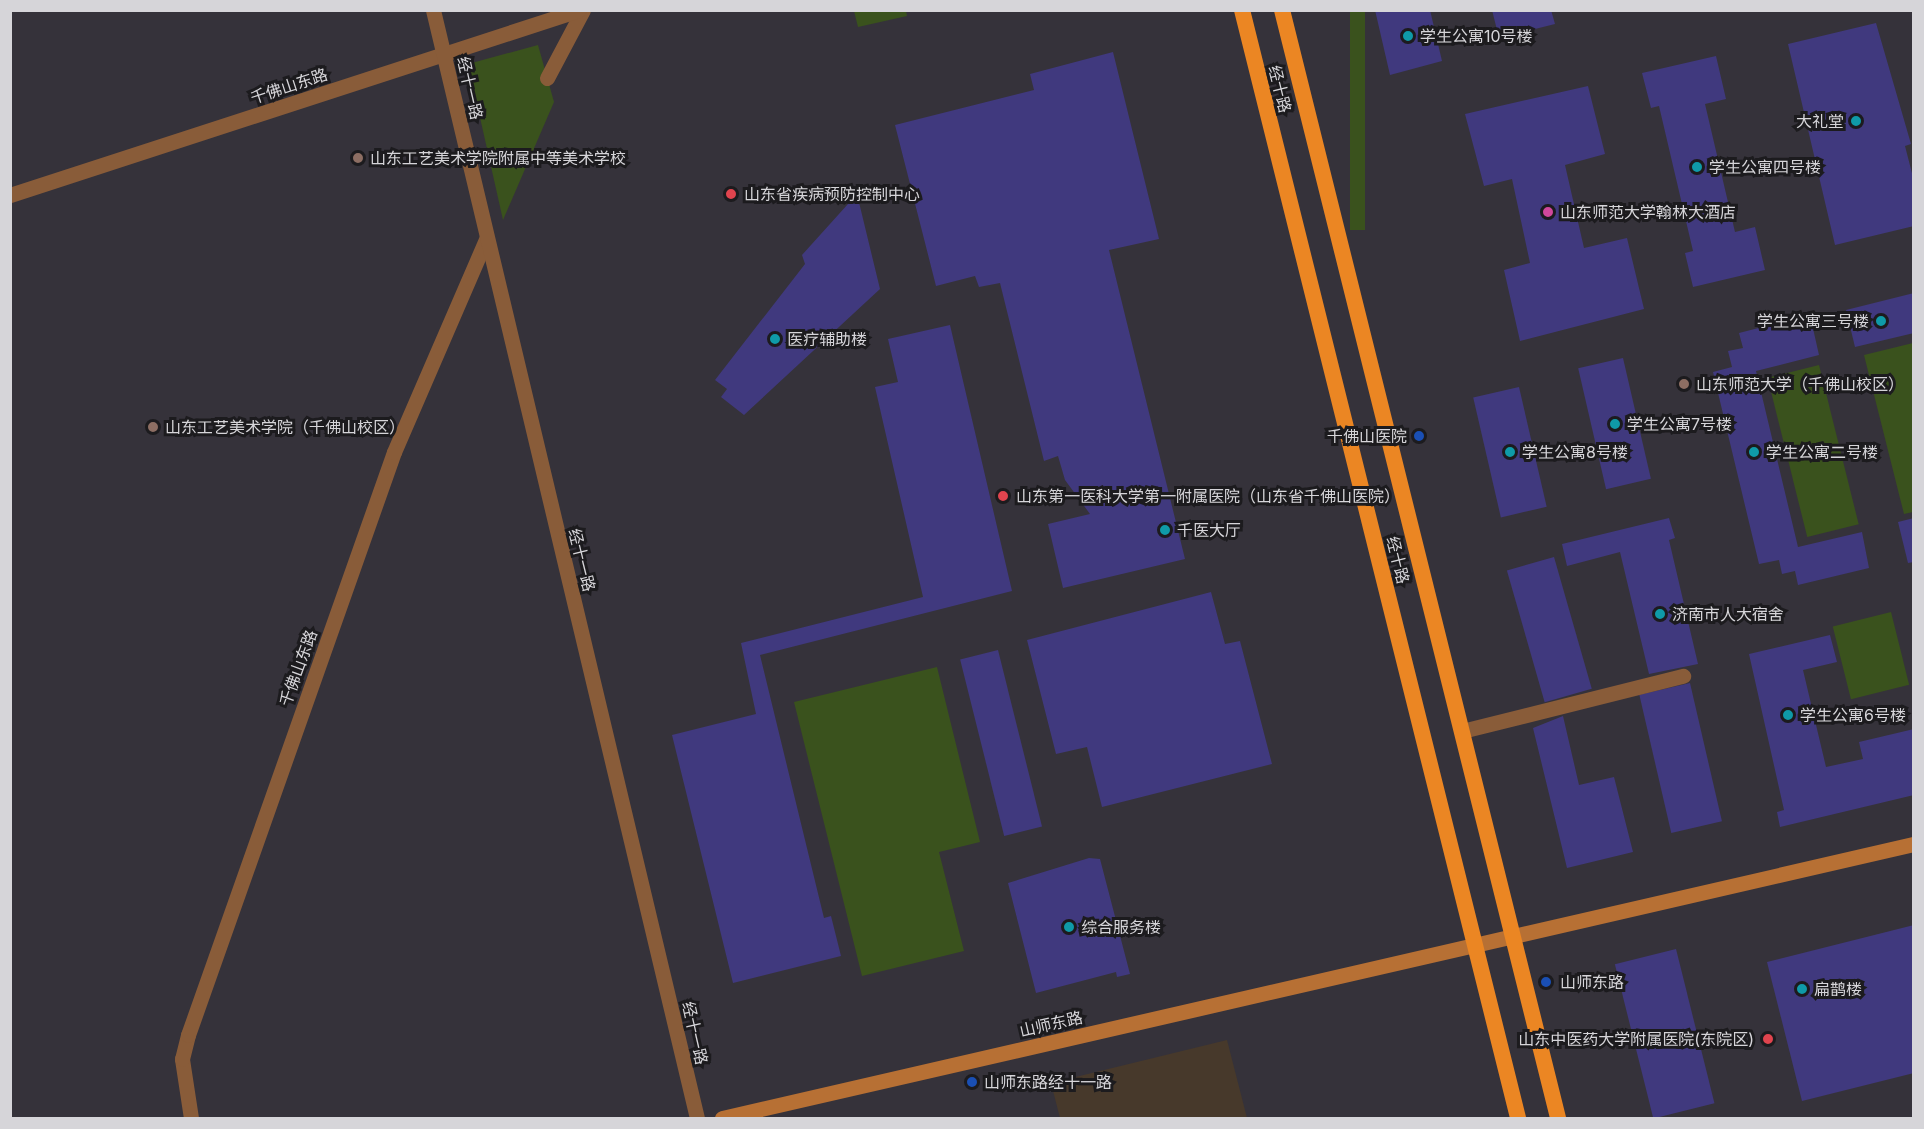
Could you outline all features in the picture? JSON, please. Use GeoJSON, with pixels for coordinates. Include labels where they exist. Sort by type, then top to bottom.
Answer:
{"type":"FeatureCollection","features":[{"type":"Feature","properties":{"kind":"highway","name":"经十路"},"geometry":{"type":"LineString","coordinates":[[1242,10],[1518,1119]]}},
{"type":"Feature","properties":{"kind":"highway","name":"经十路"},"geometry":{"type":"LineString","coordinates":[[1282,10],[1557,1119]]}},
{"type":"Feature","properties":{"kind":"main road","name":"山师东路"},"geometry":{"type":"LineString","coordinates":[[722,1119],[1512,933],[1914,844]]}},
{"type":"Feature","properties":{"kind":"street","name":"经十一路"},"geometry":{"type":"LineString","coordinates":[[434,10],[486,239],[697,1119]]}},
{"type":"Feature","properties":{"kind":"street","name":"千佛山东路"},"geometry":{"type":"LineString","coordinates":[[10,195],[581,10]]}},
{"type":"Feature","properties":{"kind":"street","name":"千佛山东路"},"geometry":{"type":"LineString","coordinates":[[547,78],[581,10]]}},
{"type":"Feature","properties":{"kind":"street","name":"千佛山东路"},"geometry":{"type":"LineString","coordinates":[[192,1119],[182,1059],[188,1035],[394,452],[486,239]]}},
{"type":"Feature","properties":{"kind":"street"},"geometry":{"type":"LineString","coordinates":[[1462,731],[1683,676]]}},
{"type":"Feature","properties":{"kind":"shaded area"},"geometry":{"type":"Polygon","coordinates":[[[1227,1040],[1247,1118],[1060,1118],[1051,1083],[1227,1040]]]}},
{"type":"Feature","properties":{"kind":"green space"},"geometry":{"type":"Polygon","coordinates":[[[854,11],[906,11],[907,16],[858,27],[854,11]]]}},
{"type":"Feature","properties":{"kind":"green space"},"geometry":{"type":"Polygon","coordinates":[[[1350,11],[1365,11],[1365,230],[1350,230],[1350,11]]]}},
{"type":"Feature","properties":{"kind":"green space"},"geometry":{"type":"Polygon","coordinates":[[[538,45],[554,102],[503,220],[468,64],[538,45]]]}},
{"type":"Feature","properties":{"kind":"green space"},"geometry":{"type":"Polygon","coordinates":[[[1913,343],[1913,512],[1904,514],[1864,355],[1913,343]]]}},
{"type":"Feature","properties":{"kind":"green space"},"geometry":{"type":"Polygon","coordinates":[[[1819,365],[1859,524],[1807,537],[1768,378],[1819,365]]]}},
{"type":"Feature","properties":{"kind":"green space"},"geometry":{"type":"Polygon","coordinates":[[[1891,612],[1909,685],[1851,699],[1833,627],[1891,612]]]}},
{"type":"Feature","properties":{"kind":"green space"},"geometry":{"type":"Polygon","coordinates":[[[937,667],[980,842],[939,852],[964,951],[862,976],[794,702],[937,667]]]}},
{"type":"Feature","properties":{"kind":"building","name":"学生公寓10号楼"},"geometry":{"type":"Polygon","coordinates":[[[1375,10],[1430,10],[1442,61],[1390,75],[1375,10]]]}},
{"type":"Feature","properties":{"kind":"building"},"geometry":{"type":"Polygon","coordinates":[[[1492,10],[1551,10],[1555,24],[1499,38],[1492,10]]]}},
{"type":"Feature","properties":{"kind":"building","name":"大礼堂"},"geometry":{"type":"Polygon","coordinates":[[[1876,23],[1911,144],[1905,146],[1914,181],[1914,226],[1835,245],[1788,44],[1876,23]]]}},
{"type":"Feature","properties":{"kind":"building"},"geometry":{"type":"Polygon","coordinates":[[[1113,52],[1159,239],[1109,250],[1185,559],[1063,588],[1048,524],[1090,514],[1065,480],[1058,456],[1044,461],[1000,283],[979,287],[975,276],[936,286],[895,125],[1034,90],[1030,74],[1113,52]]]}},
{"type":"Feature","properties":{"kind":"building","name":"学生公寓四号楼"},"geometry":{"type":"Polygon","coordinates":[[[1716,56],[1726,99],[1705,104],[1735,232],[1755,227],[1765,270],[1693,287],[1685,253],[1693,251],[1659,106],[1651,108],[1642,73],[1716,56]]]}},
{"type":"Feature","properties":{"kind":"building","name":"山东师范大学翰林大酒店"},"geometry":{"type":"Polygon","coordinates":[[[1588,86],[1605,154],[1565,165],[1584,248],[1627,238],[1644,309],[1520,341],[1504,270],[1530,263],[1512,179],[1484,186],[1465,114],[1588,86]]]}},
{"type":"Feature","properties":{"kind":"building"},"geometry":{"type":"Polygon","coordinates":[[[857,194],[880,289],[744,415],[721,397],[727,389],[715,380],[805,264],[802,255],[857,194]]]}},
{"type":"Feature","properties":{"kind":"building","name":"学生公寓三号楼"},"geometry":{"type":"Polygon","coordinates":[[[1914,293],[1914,333],[1855,347],[1846,310],[1914,293]]]}},
{"type":"Feature","properties":{"kind":"building","name":"学生公寓二号楼"},"geometry":{"type":"Polygon","coordinates":[[[1810,315],[1819,355],[1756,371],[1798,547],[1862,532],[1869,568],[1798,585],[1795,571],[1782,574],[1779,560],[1759,564],[1713,372],[1732,367],[1728,351],[1743,348],[1739,333],[1810,315]]]}},
{"type":"Feature","properties":{"kind":"building"},"geometry":{"type":"Polygon","coordinates":[[[950,325],[1012,591],[760,655],[824,918],[831,916],[841,956],[733,983],[672,735],[756,714],[741,643],[923,597],[875,387],[898,382],[888,339],[950,325]]]}},
{"type":"Feature","properties":{"kind":"building","name":"学生公寓7号楼"},"geometry":{"type":"Polygon","coordinates":[[[1623,358],[1651,479],[1606,489],[1578,368],[1623,358]]]}},
{"type":"Feature","properties":{"kind":"building","name":"学生公寓8号楼"},"geometry":{"type":"Polygon","coordinates":[[[1519,387],[1547,507],[1501,517],[1473,398],[1519,387]]]}},
{"type":"Feature","properties":{"kind":"building","name":"济南市人大宿舍"},"geometry":{"type":"Polygon","coordinates":[[[1669,518],[1675,538],[1669,540],[1698,664],[1649,674],[1620,552],[1567,566],[1562,544],[1669,518]]]}},
{"type":"Feature","properties":{"kind":"building"},"geometry":{"type":"Polygon","coordinates":[[[1914,518],[1914,562],[1908,563],[1898,522],[1914,518]]]}},
{"type":"Feature","properties":{"kind":"building"},"geometry":{"type":"Polygon","coordinates":[[[1554,557],[1592,689],[1545,702],[1507,571],[1554,557]]]}},
{"type":"Feature","properties":{"kind":"building"},"geometry":{"type":"Polygon","coordinates":[[[1211,592],[1225,644],[1240,641],[1272,764],[1102,807],[1087,747],[1056,754],[1027,640],[1211,592]]]}},
{"type":"Feature","properties":{"kind":"building","name":"学生公寓6号楼"},"geometry":{"type":"Polygon","coordinates":[[[1830,635],[1837,662],[1803,670],[1826,767],[1863,759],[1859,742],[1914,729],[1914,795],[1780,827],[1777,812],[1784,810],[1749,654],[1830,635]]]}},
{"type":"Feature","properties":{"kind":"building"},"geometry":{"type":"Polygon","coordinates":[[[998,650],[1042,827],[1004,836],[960,659],[998,650]]]}},
{"type":"Feature","properties":{"kind":"building"},"geometry":{"type":"Polygon","coordinates":[[[1690,683],[1722,821],[1671,833],[1639,695],[1690,683]]]}},
{"type":"Feature","properties":{"kind":"building"},"geometry":{"type":"Polygon","coordinates":[[[1563,716],[1579,785],[1614,777],[1633,852],[1567,868],[1533,728],[1563,716]]]}},
{"type":"Feature","properties":{"kind":"building","name":"综合服务楼"},"geometry":{"type":"Polygon","coordinates":[[[1089,858],[1100,859],[1130,974],[1117,977],[1116,972],[1036,993],[1008,883],[1089,858]]]}},
{"type":"Feature","properties":{"kind":"building","name":"扁鹊楼"},"geometry":{"type":"Polygon","coordinates":[[[1914,925],[1914,1073],[1802,1101],[1767,962],[1914,925]]]}},
{"type":"Feature","properties":{"kind":"building"},"geometry":{"type":"Polygon","coordinates":[[[1676,949],[1714,1103],[1653,1118],[1615,964],[1676,949]]]}},
{"type":"Feature","properties":{"kind":"place","name":"学生公寓10号楼"},"geometry":{"type":"Point","coordinates":[1408,36]}},
{"type":"Feature","properties":{"kind":"place","name":"大礼堂"},"geometry":{"type":"Point","coordinates":[1856,121]}},
{"type":"Feature","properties":{"kind":"place","name":"山东工艺美术学院附属中等美术学校"},"geometry":{"type":"Point","coordinates":[358,158]}},
{"type":"Feature","properties":{"kind":"place","name":"学生公寓四号楼"},"geometry":{"type":"Point","coordinates":[1697,167]}},
{"type":"Feature","properties":{"kind":"place","name":"山东省疾病预防控制中心"},"geometry":{"type":"Point","coordinates":[731,194]}},
{"type":"Feature","properties":{"kind":"place","name":"山东师范大学翰林大酒店"},"geometry":{"type":"Point","coordinates":[1548,212]}},
{"type":"Feature","properties":{"kind":"place","name":"学生公寓三号楼"},"geometry":{"type":"Point","coordinates":[1881,321]}},
{"type":"Feature","properties":{"kind":"place","name":"医疗辅助楼"},"geometry":{"type":"Point","coordinates":[775,339]}},
{"type":"Feature","properties":{"kind":"place","name":"山东师范大学（千佛山校区）"},"geometry":{"type":"Point","coordinates":[1684,384]}},
{"type":"Feature","properties":{"kind":"place","name":"学生公寓7号楼"},"geometry":{"type":"Point","coordinates":[1615,424]}},
{"type":"Feature","properties":{"kind":"place","name":"山东工艺美术学院（千佛山校区）"},"geometry":{"type":"Point","coordinates":[153,427]}},
{"type":"Feature","properties":{"kind":"place","name":"千佛山医院"},"geometry":{"type":"Point","coordinates":[1419,436]}},
{"type":"Feature","properties":{"kind":"place","name":"学生公寓8号楼"},"geometry":{"type":"Point","coordinates":[1510,452]}},
{"type":"Feature","properties":{"kind":"place","name":"学生公寓二号楼"},"geometry":{"type":"Point","coordinates":[1754,452]}},
{"type":"Feature","properties":{"kind":"place","name":"山东第一医科大学第一附属医院（山东省千佛山医院）"},"geometry":{"type":"Point","coordinates":[1003,496]}},
{"type":"Feature","properties":{"kind":"place","name":"千医大厅"},"geometry":{"type":"Point","coordinates":[1165,530]}},
{"type":"Feature","properties":{"kind":"place","name":"济南市人大宿舍"},"geometry":{"type":"Point","coordinates":[1660,614]}},
{"type":"Feature","properties":{"kind":"place","name":"学生公寓6号楼"},"geometry":{"type":"Point","coordinates":[1788,715]}},
{"type":"Feature","properties":{"kind":"place","name":"综合服务楼"},"geometry":{"type":"Point","coordinates":[1069,927]}},
{"type":"Feature","properties":{"kind":"place","name":"山师东路"},"geometry":{"type":"Point","coordinates":[1546,982]}},
{"type":"Feature","properties":{"kind":"place","name":"扁鹊楼"},"geometry":{"type":"Point","coordinates":[1802,989]}},
{"type":"Feature","properties":{"kind":"place","name":"山东中医药大学附属医院(东院区)"},"geometry":{"type":"Point","coordinates":[1768,1039]}},
{"type":"Feature","properties":{"kind":"place","name":"山师东路经十一路"},"geometry":{"type":"Point","coordinates":[972,1082]}}]}
